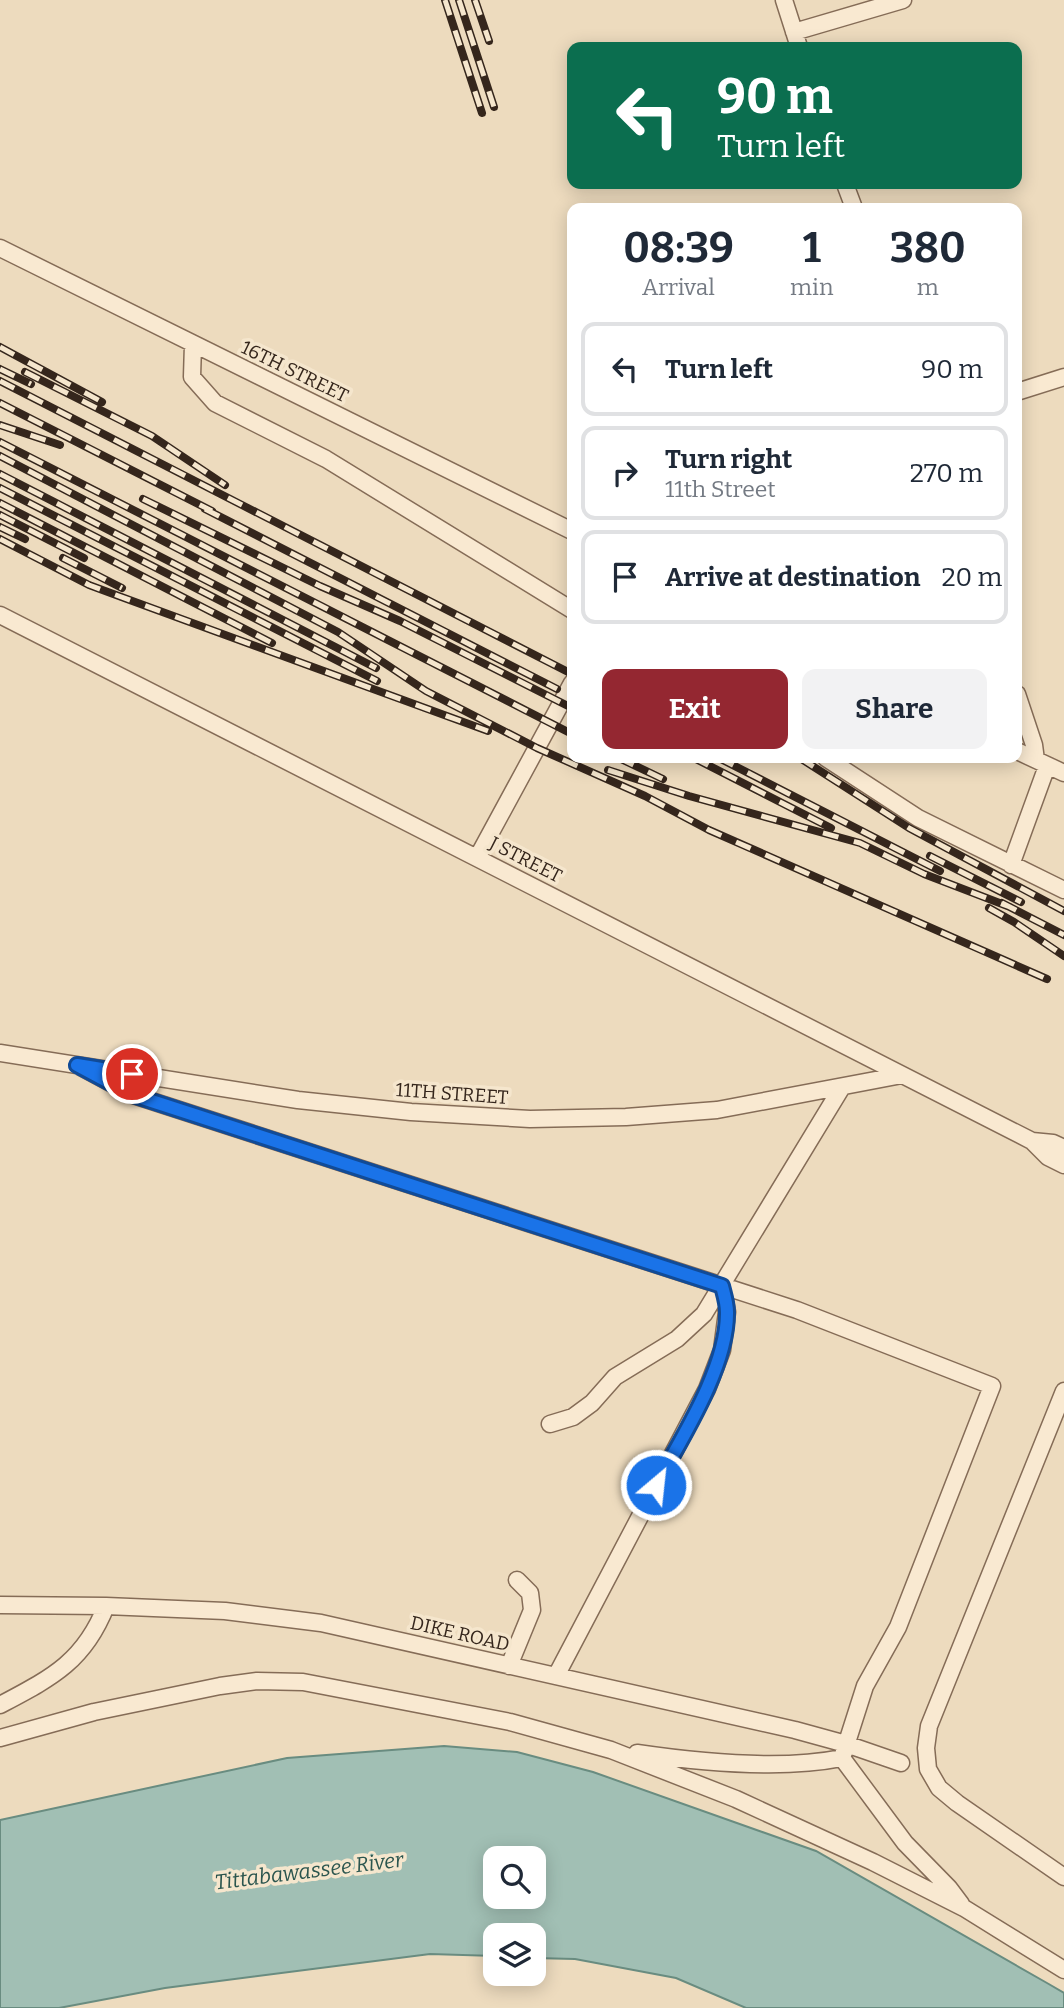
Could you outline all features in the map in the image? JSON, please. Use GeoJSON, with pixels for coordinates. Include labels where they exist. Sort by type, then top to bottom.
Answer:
{"type":"FeatureCollection","features":[{"type":"Feature","properties":{"kind":"lane"},"geometry":{"type":"LineString","coordinates":[[784,0],[797,40],[903,0]]}},
{"type":"Feature","properties":{"kind":"lane","name":"16TH STREET"},"geometry":{"type":"LineString","coordinates":[[0,248],[567,529]]}},
{"type":"Feature","properties":{"kind":"lane"},"geometry":{"type":"LineString","coordinates":[[193,344],[192,377],[215,403],[326,459],[567,607]]}},
{"type":"Feature","properties":{"kind":"lane"},"geometry":{"type":"LineString","coordinates":[[1022,390],[1064,377]]}},
{"type":"Feature","properties":{"kind":"lane","name":"J STREET"},"geometry":{"type":"LineString","coordinates":[[0,615],[1032,1141],[1048,1157],[1064,1165]]}},
{"type":"Feature","properties":{"kind":"lane"},"geometry":{"type":"LineString","coordinates":[[477,858],[567,692]]}},
{"type":"Feature","properties":{"kind":"lane"},"geometry":{"type":"LineString","coordinates":[[1011,865],[1042,763],[1022,709]]}},
{"type":"Feature","properties":{"kind":"lane"},"geometry":{"type":"LineString","coordinates":[[1022,753],[1064,774]]}},
{"type":"Feature","properties":{"kind":"lane"},"geometry":{"type":"LineString","coordinates":[[834,763],[918,818],[1064,890]]}},
{"type":"Feature","properties":{"kind":"lane","name":"11TH STREET"},"geometry":{"type":"LineString","coordinates":[[0,1053],[298,1100],[411,1112],[530,1119],[626,1117],[718,1110],[902,1074]]}},
{"type":"Feature","properties":{"kind":"lane"},"geometry":{"type":"LineString","coordinates":[[77,1065],[133,1095],[797,1310],[992,1386],[898,1627],[865,1686],[844,1751],[816,1763],[700,1760],[611,1749]]}},
{"type":"Feature","properties":{"kind":"lane"},"geometry":{"type":"LineString","coordinates":[[550,1424],[573,1418],[592,1403],[615,1377],[677,1339],[704,1314],[842,1087]]}},
{"type":"Feature","properties":{"kind":"lane","name":"J STREET"},"geometry":{"type":"LineString","coordinates":[[1032,1141],[1053,1143],[1064,1148]]}},
{"type":"Feature","properties":{"kind":"lane"},"geometry":{"type":"LineString","coordinates":[[556,1676],[707,1389],[722,1350],[727,1312],[722,1286]]}},
{"type":"Feature","properties":{"kind":"lane"},"geometry":{"type":"LineString","coordinates":[[1064,1391],[929,1727],[926,1748],[928,1769],[939,1788],[1064,1877]]}},
{"type":"Feature","properties":{"kind":"lane"},"geometry":{"type":"LineString","coordinates":[[509,1666],[532,1610],[530,1593],[517,1580]]}},
{"type":"Feature","properties":{"kind":"lane","name":"DIKE ROAD"},"geometry":{"type":"LineString","coordinates":[[0,1605],[225,1611],[321,1623],[743,1718],[844,1751],[901,1763]]}},
{"type":"Feature","properties":{"kind":"lane"},"geometry":{"type":"LineString","coordinates":[[0,1706],[41,1684],[64,1667],[82,1650],[97,1630],[106,1606]]}},
{"type":"Feature","properties":{"kind":"lane"},"geometry":{"type":"LineString","coordinates":[[0,1738],[94,1712],[257,1681],[303,1682],[487,1717],[611,1749],[736,1799],[873,1862],[964,1908],[1064,1970]]}},
{"type":"Feature","properties":{"kind":"lane"},"geometry":{"type":"LineString","coordinates":[[844,1751],[905,1843],[949,1888],[964,1908]]}},
{"type":"Feature","properties":{"kind":"water","name":"Tittabawassee River"},"geometry":{"type":"Polygon","coordinates":[[[444,1746],[517,1752],[593,1772],[816,1851],[1064,1993],[1064,2008],[746,2008],[676,1978],[575,1959],[546,1958],[546,1923],[483,1923],[483,1956],[430,1954],[165,1988],[59,2008],[0,2008],[0,1820],[287,1758],[444,1746]]]}},
{"type":"Feature","properties":{"kind":"railway"},"geometry":{"type":"LineString","coordinates":[[445,0],[482,113]]}},
{"type":"Feature","properties":{"kind":"railway"},"geometry":{"type":"LineString","coordinates":[[459,0],[494,107]]}},
{"type":"Feature","properties":{"kind":"railway"},"geometry":{"type":"LineString","coordinates":[[475,0],[489,41]]}},
{"type":"Feature","properties":{"kind":"railway"},"geometry":{"type":"LineString","coordinates":[[0,347],[102,402]]}},
{"type":"Feature","properties":{"kind":"railway"},"geometry":{"type":"LineString","coordinates":[[0,369],[31,384]]}},
{"type":"Feature","properties":{"kind":"railway"},"geometry":{"type":"LineString","coordinates":[[25,372],[152,436],[225,485]]}},
{"type":"Feature","properties":{"kind":"railway"},"geometry":{"type":"LineString","coordinates":[[0,381],[567,671]]}},
{"type":"Feature","properties":{"kind":"railway"},"geometry":{"type":"LineString","coordinates":[[0,403],[212,511]]}},
{"type":"Feature","properties":{"kind":"railway"},"geometry":{"type":"LineString","coordinates":[[0,425],[60,445]]}},
{"type":"Feature","properties":{"kind":"railway"},"geometry":{"type":"LineString","coordinates":[[0,442],[567,731]]}},
{"type":"Feature","properties":{"kind":"railway"},"geometry":{"type":"LineString","coordinates":[[0,456],[338,632],[426,691],[567,761]]}},
{"type":"Feature","properties":{"kind":"railway"},"geometry":{"type":"LineString","coordinates":[[0,474],[376,668]]}},
{"type":"Feature","properties":{"kind":"railway"},"geometry":{"type":"LineString","coordinates":[[0,488],[377,681]]}},
{"type":"Feature","properties":{"kind":"railway"},"geometry":{"type":"LineString","coordinates":[[143,499],[320,586],[400,621],[567,705]]}},
{"type":"Feature","properties":{"kind":"railway"},"geometry":{"type":"LineString","coordinates":[[0,503],[272,643]]}},
{"type":"Feature","properties":{"kind":"railway"},"geometry":{"type":"LineString","coordinates":[[205,509],[557,689]]}},
{"type":"Feature","properties":{"kind":"railway"},"geometry":{"type":"LineString","coordinates":[[0,515],[84,558]]}},
{"type":"Feature","properties":{"kind":"railway"},"geometry":{"type":"LineString","coordinates":[[0,527],[25,539]]}},
{"type":"Feature","properties":{"kind":"railway"},"geometry":{"type":"LineString","coordinates":[[0,539],[89,585],[488,731]]}},
{"type":"Feature","properties":{"kind":"railway"},"geometry":{"type":"LineString","coordinates":[[63,558],[122,588]]}},
{"type":"Feature","properties":{"kind":"railway"},"geometry":{"type":"LineString","coordinates":[[571,763],[645,796],[709,830],[1047,979]]}},
{"type":"Feature","properties":{"kind":"railway"},"geometry":{"type":"LineString","coordinates":[[629,763],[663,779]]}},
{"type":"Feature","properties":{"kind":"railway"},"geometry":{"type":"LineString","coordinates":[[704,763],[831,828]]}},
{"type":"Feature","properties":{"kind":"railway"},"geometry":{"type":"LineString","coordinates":[[729,763],[940,871]]}},
{"type":"Feature","properties":{"kind":"railway"},"geometry":{"type":"LineString","coordinates":[[808,763],[909,828],[1064,911]]}},
{"type":"Feature","properties":{"kind":"railway"},"geometry":{"type":"LineString","coordinates":[[608,770],[689,796],[860,843],[924,874],[1010,907]]}},
{"type":"Feature","properties":{"kind":"railway"},"geometry":{"type":"LineString","coordinates":[[930,856],[1021,902]]}},
{"type":"Feature","properties":{"kind":"railway"},"geometry":{"type":"LineString","coordinates":[[1002,903],[1064,935]]}},
{"type":"Feature","properties":{"kind":"railway"},"geometry":{"type":"LineString","coordinates":[[989,908],[1064,956]]}},
{"type":"Feature","properties":{"kind":"route"},"geometry":{"type":"LineString","coordinates":[[132,1074],[77,1065],[133,1095],[722,1286],[727,1312],[722,1350],[707,1389],[656,1485]]}}]}
